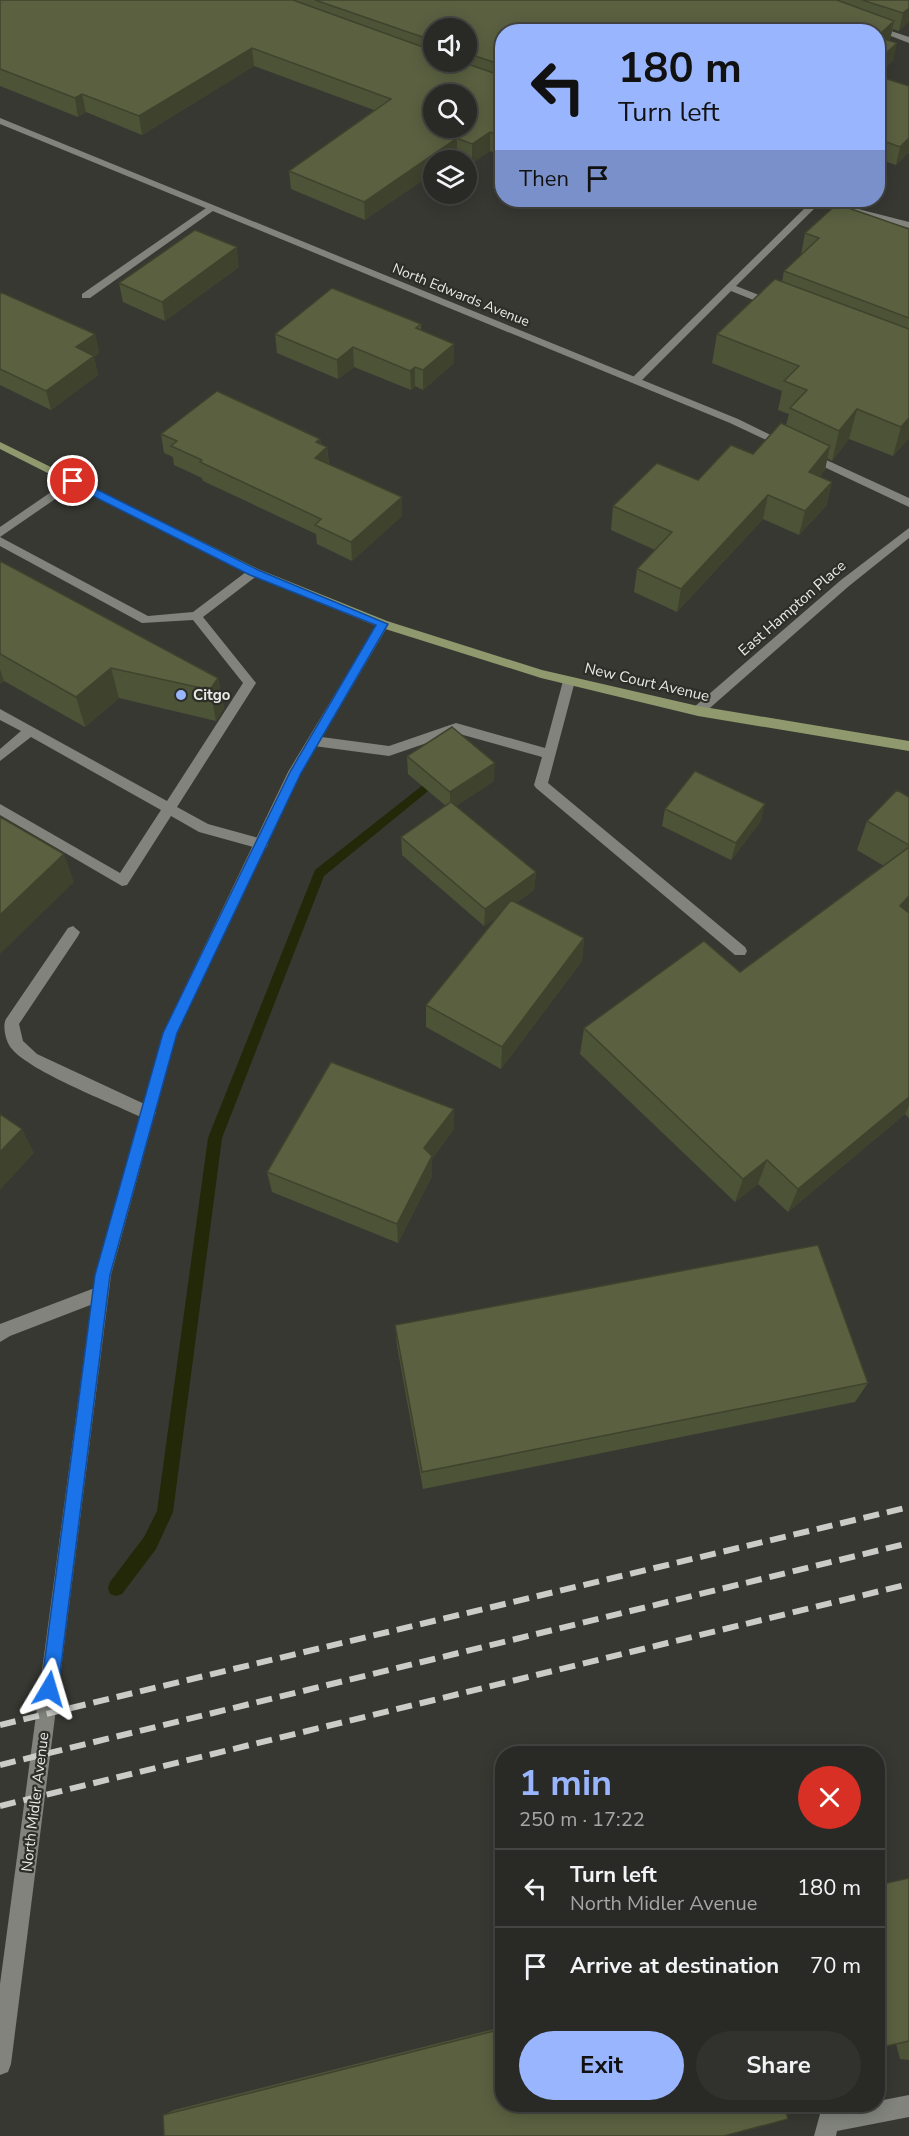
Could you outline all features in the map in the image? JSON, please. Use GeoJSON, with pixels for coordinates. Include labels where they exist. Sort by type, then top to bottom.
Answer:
{"type":"FeatureCollection","features":[{"type":"Feature","properties":{"kind":"main road"},"geometry":{"type":"LineString","coordinates":[[0,445],[254,572],[383,624]]}},
{"type":"Feature","properties":{"kind":"main road","name":"New Court Avenue"},"geometry":{"type":"LineString","coordinates":[[383,624],[569,681],[698,711],[909,746]]}},
{"type":"Feature","properties":{"kind":"street"},"geometry":{"type":"LineString","coordinates":[[885,31],[909,40]]}},
{"type":"Feature","properties":{"kind":"street","name":"North Edwards Avenue"},"geometry":{"type":"LineString","coordinates":[[0,121],[734,421],[909,502]]}},
{"type":"Feature","properties":{"kind":"street"},"geometry":{"type":"LineString","coordinates":[[636,380],[809,207]]}},
{"type":"Feature","properties":{"kind":"street"},"geometry":{"type":"LineString","coordinates":[[842,207],[909,225]]}},
{"type":"Feature","properties":{"kind":"street"},"geometry":{"type":"LineString","coordinates":[[86,296],[212,208]]}},
{"type":"Feature","properties":{"kind":"street"},"geometry":{"type":"LineString","coordinates":[[729,287],[782,308]]}},
{"type":"Feature","properties":{"kind":"street"},"geometry":{"type":"LineString","coordinates":[[0,533],[73,481]]}},
{"type":"Feature","properties":{"kind":"street","name":"East Hampton Place"},"geometry":{"type":"LineString","coordinates":[[698,711],[844,583],[909,532]]}},
{"type":"Feature","properties":{"kind":"street"},"geometry":{"type":"LineString","coordinates":[[0,541],[146,620],[196,616],[254,572]]}},
{"type":"Feature","properties":{"kind":"street"},"geometry":{"type":"LineString","coordinates":[[0,809],[122,881],[171,809],[250,683],[196,616]]}},
{"type":"Feature","properties":{"kind":"street","name":"North Midler Avenue"},"geometry":{"type":"LineString","coordinates":[[0,2064],[103,1275],[170,1033],[296,772],[383,624]]}},
{"type":"Feature","properties":{"kind":"street"},"geometry":{"type":"LineString","coordinates":[[569,681],[541,785],[740,951]]}},
{"type":"Feature","properties":{"kind":"street"},"geometry":{"type":"LineString","coordinates":[[0,714],[204,828],[261,844]]}},
{"type":"Feature","properties":{"kind":"street"},"geometry":{"type":"LineString","coordinates":[[314,741],[389,751],[456,728],[550,754]]}},
{"type":"Feature","properties":{"kind":"street"},"geometry":{"type":"LineString","coordinates":[[0,756],[30,731]]}},
{"type":"Feature","properties":{"kind":"street"},"geometry":{"type":"LineString","coordinates":[[73,932],[11,1023],[16,1044],[32,1058],[148,1113]]}},
{"type":"Feature","properties":{"kind":"street"},"geometry":{"type":"LineString","coordinates":[[0,1334],[4,1330],[100,1294]]}},
{"type":"Feature","properties":{"kind":"street"},"geometry":{"type":"LineString","coordinates":[[885,2111],[909,2106]]}},
{"type":"Feature","properties":{"kind":"street"},"geometry":{"type":"LineString","coordinates":[[825,2136],[828,2122],[879,2112]]}},
{"type":"Feature","properties":{"kind":"building"},"geometry":{"type":"Polygon","coordinates":[[[0,0],[293,0],[423,47],[423,72],[477,72],[477,67],[495,74],[495,134],[490,132],[472,144],[457,138],[440,150],[423,150],[423,161],[364,202],[289,171],[391,99],[252,48],[139,116],[82,94],[75,98],[0,69],[0,0]]]}},
{"type":"Feature","properties":{"kind":"building"},"geometry":{"type":"Polygon","coordinates":[[[315,0],[837,0],[894,21],[885,29],[885,24],[495,24],[495,63],[477,57],[477,18],[423,18],[423,37],[315,0]]]}},
{"type":"Feature","properties":{"kind":"building"},"geometry":{"type":"Polygon","coordinates":[[[862,0],[909,0],[909,8],[903,13],[862,0]]]}},
{"type":"Feature","properties":{"kind":"building"},"geometry":{"type":"Polygon","coordinates":[[[885,39],[897,43],[885,54],[885,39]]]}},
{"type":"Feature","properties":{"kind":"building"},"geometry":{"type":"Polygon","coordinates":[[[885,78],[909,86],[909,138],[900,147],[885,142],[885,78]]]}},
{"type":"Feature","properties":{"kind":"building"},"geometry":{"type":"Polygon","coordinates":[[[834,207],[846,207],[909,229],[909,318],[784,271],[819,238],[805,233],[834,207]]]}},
{"type":"Feature","properties":{"kind":"building"},"geometry":{"type":"Polygon","coordinates":[[[195,230],[237,247],[162,302],[119,283],[195,230]]]}},
{"type":"Feature","properties":{"kind":"building"},"geometry":{"type":"Polygon","coordinates":[[[775,279],[909,329],[909,418],[901,427],[857,409],[839,431],[790,408],[807,390],[784,381],[799,366],[717,334],[775,279]]]}},
{"type":"Feature","properties":{"kind":"building"},"geometry":{"type":"Polygon","coordinates":[[[332,288],[421,324],[416,328],[454,344],[423,370],[415,367],[410,371],[353,347],[337,360],[275,334],[332,288]]]}},
{"type":"Feature","properties":{"kind":"building"},"geometry":{"type":"Polygon","coordinates":[[[0,292],[95,334],[76,347],[94,356],[46,391],[0,369],[0,292]]]}},
{"type":"Feature","properties":{"kind":"building"},"geometry":{"type":"Polygon","coordinates":[[[217,391],[320,439],[316,442],[327,447],[315,458],[402,497],[351,542],[315,525],[321,519],[171,446],[177,441],[161,434],[217,391]]]}},
{"type":"Feature","properties":{"kind":"building"},"geometry":{"type":"Polygon","coordinates":[[[781,423],[830,446],[809,472],[832,482],[805,511],[768,495],[681,589],[637,569],[672,532],[613,506],[657,463],[698,480],[731,445],[753,454],[781,423]]]}},
{"type":"Feature","properties":{"kind":"building"},"geometry":{"type":"Polygon","coordinates":[[[0,561],[218,678],[210,690],[111,668],[76,697],[0,654],[0,561]]]}},
{"type":"Feature","properties":{"kind":"building"},"geometry":{"type":"Polygon","coordinates":[[[452,727],[495,763],[450,792],[407,756],[452,727]]]}},
{"type":"Feature","properties":{"kind":"building"},"geometry":{"type":"Polygon","coordinates":[[[695,771],[765,804],[736,843],[665,809],[695,771]]]}},
{"type":"Feature","properties":{"kind":"building"},"geometry":{"type":"Polygon","coordinates":[[[897,790],[909,797],[909,845],[867,821],[897,790]]]}},
{"type":"Feature","properties":{"kind":"building"},"geometry":{"type":"Polygon","coordinates":[[[451,802],[536,872],[485,909],[401,837],[451,802]]]}},
{"type":"Feature","properties":{"kind":"building"},"geometry":{"type":"Polygon","coordinates":[[[0,817],[64,854],[0,915],[0,817]]]}},
{"type":"Feature","properties":{"kind":"building"},"geometry":{"type":"Polygon","coordinates":[[[909,847],[909,896],[900,906],[909,913],[909,1097],[798,1189],[767,1160],[743,1179],[584,1028],[704,941],[740,972],[909,847]]]}},
{"type":"Feature","properties":{"kind":"building"},"geometry":{"type":"Polygon","coordinates":[[[511,900],[584,938],[502,1047],[426,1005],[511,900]]]}},
{"type":"Feature","properties":{"kind":"building"},"geometry":{"type":"Polygon","coordinates":[[[331,1062],[454,1109],[424,1148],[432,1156],[397,1224],[267,1172],[331,1062]]]}},
{"type":"Feature","properties":{"kind":"building"},"geometry":{"type":"Polygon","coordinates":[[[0,1114],[22,1129],[0,1152],[0,1114]]]}},
{"type":"Feature","properties":{"kind":"building"},"geometry":{"type":"Polygon","coordinates":[[[818,1245],[868,1383],[422,1472],[395,1325],[818,1245]]]}},
{"type":"Feature","properties":{"kind":"building"},"geometry":{"type":"Polygon","coordinates":[[[909,1878],[909,2041],[885,2046],[885,1883],[909,1878]]]}},
{"type":"Feature","properties":{"kind":"building"},"geometry":{"type":"Polygon","coordinates":[[[495,2031],[495,2112],[786,2112],[788,2119],[724,2136],[164,2136],[163,2115],[495,2031]]]}},
{"type":"Feature","properties":{"kind":"waterway"},"geometry":{"type":"LineString","coordinates":[[116,1588],[150,1543],[165,1512],[215,1138],[319,873],[423,789]]}},
{"type":"Feature","properties":{"kind":"railway"},"geometry":{"type":"LineString","coordinates":[[0,1725],[909,1507]]}},
{"type":"Feature","properties":{"kind":"railway"},"geometry":{"type":"LineString","coordinates":[[0,1765],[909,1543]]}},
{"type":"Feature","properties":{"kind":"railway"},"geometry":{"type":"LineString","coordinates":[[0,1806],[909,1584]]}},
{"type":"Feature","properties":{"kind":"place","name":"Citgo"},"geometry":{"type":"Point","coordinates":[181,695]}},
{"type":"Feature","properties":{"kind":"route"},"geometry":{"type":"LineString","coordinates":[[49,1689],[103,1275],[170,1033],[296,772],[383,624],[254,572],[73,481]]}}]}
